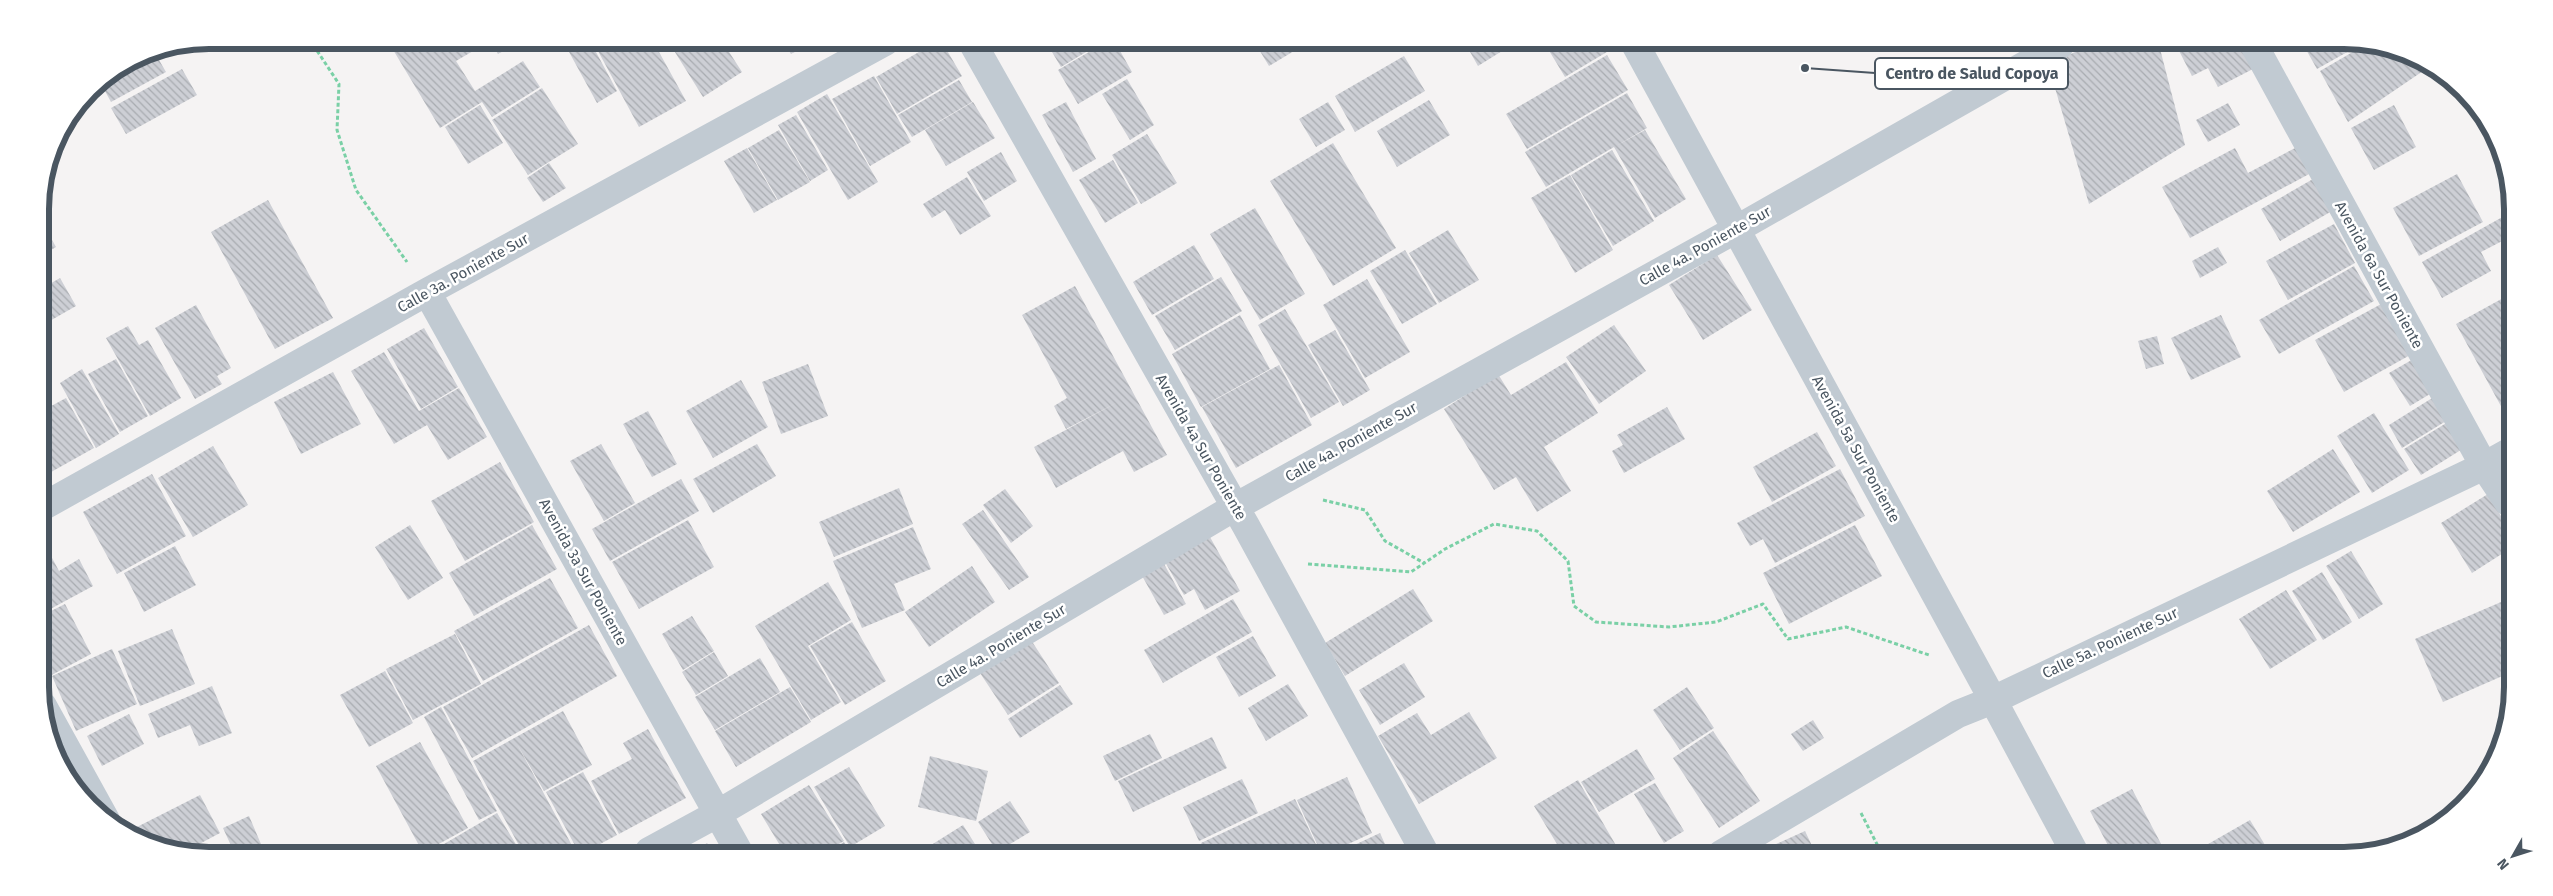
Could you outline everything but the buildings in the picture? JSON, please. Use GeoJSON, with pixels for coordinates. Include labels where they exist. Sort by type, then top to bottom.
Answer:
{"type":"FeatureCollection","features":[{"type":"Feature","properties":{"kind":"street","name":"Calle 3a. Poniente Sur"},"geometry":{"type":"LineString","coordinates":[[49,503],[428,292],[872,49]]}},
{"type":"Feature","properties":{"kind":"street","name":"Avenida 4a Sur Poniente"},"geometry":{"type":"LineString","coordinates":[[976,49],[1265,561],[1422,847]]}},
{"type":"Feature","properties":{"kind":"street","name":"Avenida 5a Sur Poniente"},"geometry":{"type":"LineString","coordinates":[[1638,49],[2072,847]]}},
{"type":"Feature","properties":{"kind":"street","name":"Calle 4a. Poniente Sur"},"geometry":{"type":"LineString","coordinates":[[656,847],[717,814],[1234,507],[1735,230],[2053,49]]}},
{"type":"Feature","properties":{"kind":"street","name":"Avenida 6a Sur Poniente"},"geometry":{"type":"LineString","coordinates":[[2256,49],[2484,466],[2504,496]]}},
{"type":"Feature","properties":{"kind":"street","name":"Avenida 3a Sur Poniente"},"geometry":{"type":"LineString","coordinates":[[428,292],[737,847]]}},
{"type":"Feature","properties":{"kind":"street","name":"Calle 5a. Poniente Sur"},"geometry":{"type":"LineString","coordinates":[[1732,847],[1844,779],[1958,714],[1993,700],[2484,466],[2504,454]]}},
{"type":"Feature","properties":{"kind":"street"},"geometry":{"type":"LineString","coordinates":[[54,725],[95,800]]}},
{"type":"Feature","properties":{"kind":"path"},"geometry":{"type":"LineString","coordinates":[[316,49],[338,84],[338,130],[356,190],[428,292]]}},
{"type":"Feature","properties":{"kind":"path"},"geometry":{"type":"LineString","coordinates":[[1316,498],[1365,510],[1385,541],[1424,563]]}},
{"type":"Feature","properties":{"kind":"path"},"geometry":{"type":"LineString","coordinates":[[1265,561],[1411,572],[1445,549],[1494,524],[1537,530],[1568,561],[1574,606],[1596,622],[1669,627],[1716,622],[1763,604],[1788,639],[1846,627],[1978,672]]}},
{"type":"Feature","properties":{"kind":"path"},"geometry":{"type":"LineString","coordinates":[[1844,779],[1878,847]]}},
{"type":"Feature","properties":{"kind":"place","name":"Centro de Salud Copoya"},"geometry":{"type":"Point","coordinates":[1805,68]}}]}
